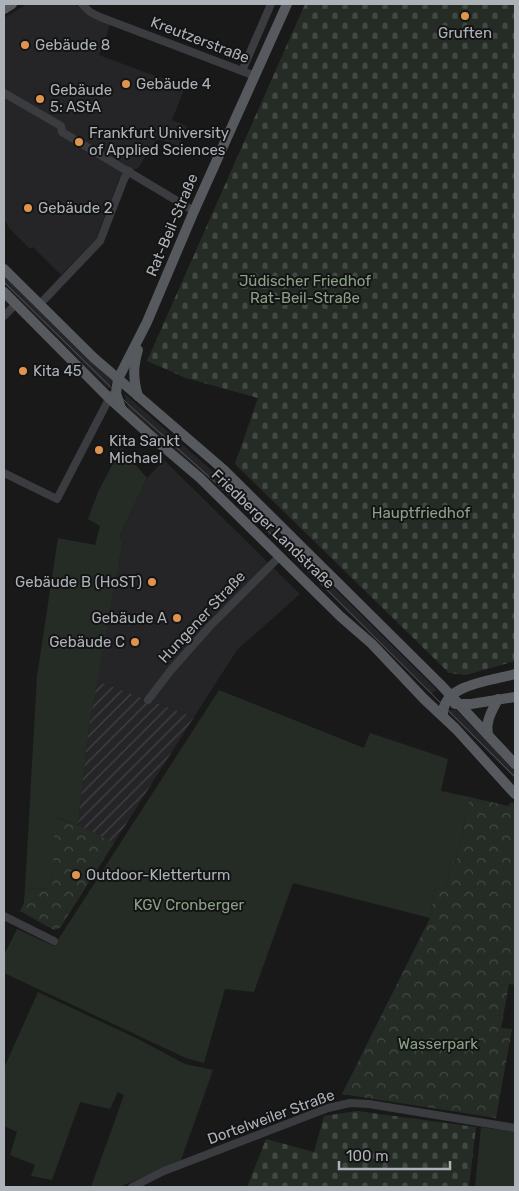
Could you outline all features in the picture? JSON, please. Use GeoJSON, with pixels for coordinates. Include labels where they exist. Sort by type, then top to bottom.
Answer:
{"type":"FeatureCollection","features":[{"type":"Feature","properties":{"kind":"main road"},"geometry":{"type":"LineString","coordinates":[[4,8],[12,4]]}},
{"type":"Feature","properties":{"kind":"main road","name":"Rat-Beil-Straße"},"geometry":{"type":"LineString","coordinates":[[120,375],[146,322],[286,5]]}},
{"type":"Feature","properties":{"kind":"main road","name":"Friedberger Landstraße"},"geometry":{"type":"LineString","coordinates":[[4,269],[94,358],[120,375],[138,396],[224,470],[440,684],[448,699]]}},
{"type":"Feature","properties":{"kind":"main road","name":"Friedberger Landstraße"},"geometry":{"type":"LineString","coordinates":[[4,292],[109,398],[206,484],[341,617],[372,644],[424,699],[443,716],[515,794]]}},
{"type":"Feature","properties":{"kind":"main road","name":"Rat-Beil-Straße"},"geometry":{"type":"LineString","coordinates":[[138,396],[133,367],[146,322]]}},
{"type":"Feature","properties":{"kind":"main road"},"geometry":{"type":"LineString","coordinates":[[120,375],[116,393],[121,409]]}},
{"type":"Feature","properties":{"kind":"main road"},"geometry":{"type":"LineString","coordinates":[[443,716],[448,699],[459,689],[515,674]]}},
{"type":"Feature","properties":{"kind":"main road"},"geometry":{"type":"LineString","coordinates":[[440,684],[466,688]]}},
{"type":"Feature","properties":{"kind":"main road"},"geometry":{"type":"LineString","coordinates":[[460,705],[515,697]]}},
{"type":"Feature","properties":{"kind":"main road"},"geometry":{"type":"LineString","coordinates":[[424,699],[448,699],[460,705],[515,764]]}},
{"type":"Feature","properties":{"kind":"main road"},"geometry":{"type":"LineString","coordinates":[[488,735],[489,718],[498,700]]}},
{"type":"Feature","properties":{"kind":"street","name":"Kreutzerstraße"},"geometry":{"type":"LineString","coordinates":[[82,4],[90,12],[100,17],[255,76]]}},
{"type":"Feature","properties":{"kind":"street"},"geometry":{"type":"LineString","coordinates":[[242,70],[272,4]]}},
{"type":"Feature","properties":{"kind":"street"},"geometry":{"type":"LineString","coordinates":[[4,93],[61,126],[62,132],[194,211]]}},
{"type":"Feature","properties":{"kind":"street"},"geometry":{"type":"LineString","coordinates":[[40,304],[100,241],[124,179],[129,171]]}},
{"type":"Feature","properties":{"kind":"street"},"geometry":{"type":"LineString","coordinates":[[4,316],[16,304]]}},
{"type":"Feature","properties":{"kind":"street"},"geometry":{"type":"LineString","coordinates":[[4,473],[57,499],[120,375]]}},
{"type":"Feature","properties":{"kind":"street","name":"Hungener Straße"},"geometry":{"type":"LineString","coordinates":[[148,700],[171,670],[210,626],[280,556]]}},
{"type":"Feature","properties":{"kind":"street"},"geometry":{"type":"LineString","coordinates":[[4,916],[54,941]]}},
{"type":"Feature","properties":{"kind":"street","name":"Dortelweiler Straße"},"geometry":{"type":"LineString","coordinates":[[132,1187],[164,1172],[328,1108],[350,1103],[369,1104],[515,1128]]}},
{"type":"Feature","properties":{"kind":"shaded area","name":"Frankfurt University of Applied Sciences"},"geometry":{"type":"Polygon","coordinates":[[[27,4],[74,4],[110,25],[99,55],[185,87],[172,120],[187,126],[179,146],[157,139],[138,168],[128,171],[119,179],[96,239],[61,275],[33,247],[30,249],[9,228],[4,218],[4,18],[27,4]]]}},
{"type":"Feature","properties":{"kind":"shaded area"},"geometry":{"type":"Polygon","coordinates":[[[4,273],[112,381],[109,389],[4,284],[4,273]]]}},
{"type":"Feature","properties":{"kind":"shaded area"},"geometry":{"type":"Polygon","coordinates":[[[124,393],[243,498],[437,690],[431,694],[238,504],[128,408],[124,393]]]}},
{"type":"Feature","properties":{"kind":"shaded area"},"geometry":{"type":"Polygon","coordinates":[[[164,460],[300,594],[237,650],[194,717],[97,681],[123,540],[119,537],[147,478],[164,460]]]}},
{"type":"Feature","properties":{"kind":"shaded area"},"geometry":{"type":"Polygon","coordinates":[[[97,681],[194,717],[114,843],[78,825],[88,732],[97,681]]]}},
{"type":"Feature","properties":{"kind":"shaded area"},"geometry":{"type":"Polygon","coordinates":[[[449,710],[456,710],[515,770],[515,779],[448,712],[449,710]]]}},
{"type":"Feature","properties":{"kind":"green space"},"geometry":{"type":"Polygon","coordinates":[[[305,4],[515,4],[515,661],[466,675],[449,673],[235,464],[258,398],[186,378],[147,361],[305,4]]]}},
{"type":"Feature","properties":{"kind":"green space"},"geometry":{"type":"Polygon","coordinates":[[[121,448],[147,478],[119,537],[123,540],[88,732],[78,825],[55,817],[52,889],[25,888],[37,676],[58,538],[95,545],[100,526],[88,519],[98,492],[121,448]]]}},
{"type":"Feature","properties":{"kind":"green space","name":"KGV Cronberger"},"geometry":{"type":"Polygon","coordinates":[[[219,690],[364,748],[370,733],[448,759],[441,791],[470,797],[456,862],[451,861],[446,890],[435,888],[430,918],[293,883],[254,992],[225,989],[204,1063],[186,1058],[4,973],[4,955],[17,929],[54,946],[219,690]]]}},
{"type":"Feature","properties":{"kind":"green space","name":"Wasserpark"},"geometry":{"type":"Polygon","coordinates":[[[470,797],[508,806],[512,802],[515,805],[515,985],[509,984],[501,1028],[512,1029],[496,1118],[342,1094],[430,918],[435,888],[446,889],[451,861],[456,862],[470,797]]]}},
{"type":"Feature","properties":{"kind":"green space"},"geometry":{"type":"Polygon","coordinates":[[[54,817],[78,825],[114,843],[60,928],[54,930],[20,911],[24,903],[25,888],[52,889],[54,817]]]}},
{"type":"Feature","properties":{"kind":"green space"},"geometry":{"type":"Polygon","coordinates":[[[38,992],[136,1038],[185,1064],[213,1070],[181,1160],[120,1187],[91,1187],[124,1095],[118,1092],[110,1109],[80,1102],[52,1180],[31,1176],[35,1165],[10,1155],[17,1132],[4,1126],[4,1068],[38,992]]]}},
{"type":"Feature","properties":{"kind":"green space"},"geometry":{"type":"Polygon","coordinates":[[[357,1111],[476,1127],[469,1187],[247,1187],[266,1139],[314,1152],[324,1116],[357,1111]]]}},
{"type":"Feature","properties":{"kind":"green space"},"geometry":{"type":"Polygon","coordinates":[[[481,1127],[515,1132],[515,1187],[475,1187],[481,1127]]]}},
{"type":"Feature","properties":{"kind":"tram line"},"geometry":{"type":"LineString","coordinates":[[4,282],[130,406],[251,514],[515,777]]}},
{"type":"Feature","properties":{"kind":"place","name":"Gruften"},"geometry":{"type":"Point","coordinates":[465,16]}},
{"type":"Feature","properties":{"kind":"place","name":"Gebäude 8"},"geometry":{"type":"Point","coordinates":[25,45]}},
{"type":"Feature","properties":{"kind":"place","name":"Gebäude 4"},"geometry":{"type":"Point","coordinates":[126,84]}},
{"type":"Feature","properties":{"kind":"place","name":"Gebäude 5: AStA"},"geometry":{"type":"Point","coordinates":[40,99]}},
{"type":"Feature","properties":{"kind":"place","name":"Frankfurt University of Applied Sciences"},"geometry":{"type":"Point","coordinates":[79,142]}},
{"type":"Feature","properties":{"kind":"place","name":"Gebäude 2"},"geometry":{"type":"Point","coordinates":[28,208]}},
{"type":"Feature","properties":{"kind":"place","name":"Kita 45"},"geometry":{"type":"Point","coordinates":[23,371]}},
{"type":"Feature","properties":{"kind":"place","name":"Kita Sankt Michael"},"geometry":{"type":"Point","coordinates":[99,450]}},
{"type":"Feature","properties":{"kind":"place","name":"Gebäude B (HoST)"},"geometry":{"type":"Point","coordinates":[152,582]}},
{"type":"Feature","properties":{"kind":"place","name":"Gebäude A"},"geometry":{"type":"Point","coordinates":[177,618]}},
{"type":"Feature","properties":{"kind":"place","name":"Gebäude C"},"geometry":{"type":"Point","coordinates":[135,642]}},
{"type":"Feature","properties":{"kind":"place","name":"Outdoor-Kletterturm"},"geometry":{"type":"Point","coordinates":[76,875]}},
{"type":"Feature","properties":{"kind":"park label","name":"Jüdischer Friedhof Rat-Beil-Straße"},"geometry":{"type":"Point","coordinates":[305,290]}},
{"type":"Feature","properties":{"kind":"park label","name":"Hauptfriedhof"},"geometry":{"type":"Point","coordinates":[421,513]}}]}
